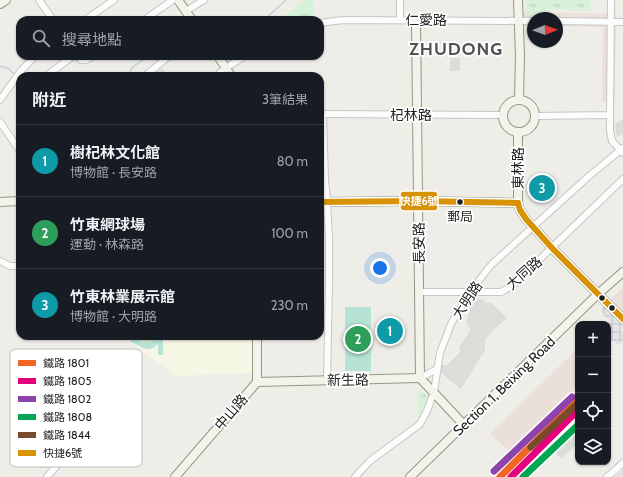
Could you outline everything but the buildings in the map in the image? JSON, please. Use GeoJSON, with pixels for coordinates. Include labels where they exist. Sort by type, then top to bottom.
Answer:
{"type":"FeatureCollection","features":[{"type":"Feature","properties":{"kind":"highway"},"geometry":{"type":"LineString","coordinates":[[619,477],[623,474]]}},
{"type":"Feature","properties":{"kind":"street"},"geometry":{"type":"LineString","coordinates":[[0,4],[6,0]]}},
{"type":"Feature","properties":{"kind":"street"},"geometry":{"type":"LineString","coordinates":[[39,0],[50,16]]}},
{"type":"Feature","properties":{"kind":"street"},"geometry":{"type":"LineString","coordinates":[[91,16],[114,0]]}},
{"type":"Feature","properties":{"kind":"street"},"geometry":{"type":"LineString","coordinates":[[150,16],[173,0]]}},
{"type":"Feature","properties":{"kind":"street"},"geometry":{"type":"LineString","coordinates":[[178,0],[189,16]]}},
{"type":"Feature","properties":{"kind":"street"},"geometry":{"type":"LineString","coordinates":[[186,11],[204,0]]}},
{"type":"Feature","properties":{"kind":"street"},"geometry":{"type":"LineString","coordinates":[[400,0],[400,20]]}},
{"type":"Feature","properties":{"kind":"street"},"geometry":{"type":"LineString","coordinates":[[518,0],[520,54],[519,99]]}},
{"type":"Feature","properties":{"kind":"street"},"geometry":{"type":"LineString","coordinates":[[611,0],[610,131],[612,141],[622,151]]}},
{"type":"Feature","properties":{"kind":"street","name":"仁愛路"},"geometry":{"type":"LineString","coordinates":[[324,22],[343,20],[527,21]]}},
{"type":"Feature","properties":{"kind":"street","name":"長安路"},"geometry":{"type":"LineString","coordinates":[[416,20],[420,378]]}},
{"type":"Feature","properties":{"kind":"street"},"geometry":{"type":"LineString","coordinates":[[563,21],[623,22]]}},
{"type":"Feature","properties":{"kind":"street"},"geometry":{"type":"LineString","coordinates":[[20,72],[31,60]]}},
{"type":"Feature","properties":{"kind":"street"},"geometry":{"type":"LineString","coordinates":[[51,72],[68,60]]}},
{"type":"Feature","properties":{"kind":"street"},"geometry":{"type":"LineString","coordinates":[[150,72],[164,60]]}},
{"type":"Feature","properties":{"kind":"street"},"geometry":{"type":"LineString","coordinates":[[221,60],[228,72]]}},
{"type":"Feature","properties":{"kind":"street"},"geometry":{"type":"LineString","coordinates":[[221,72],[239,60]]}},
{"type":"Feature","properties":{"kind":"street"},"geometry":{"type":"LineString","coordinates":[[0,100],[16,77]]}},
{"type":"Feature","properties":{"kind":"street"},"geometry":{"type":"LineString","coordinates":[[519,99],[524,100],[532,106],[535,116],[532,126],[524,132],[508,129],[502,115],[506,105],[519,99]]}},
{"type":"Feature","properties":{"kind":"street","name":"杞林路"},"geometry":{"type":"LineString","coordinates":[[324,114],[502,115]]}},
{"type":"Feature","properties":{"kind":"street"},"geometry":{"type":"LineString","coordinates":[[535,116],[610,116]]}},
{"type":"Feature","properties":{"kind":"street"},"geometry":{"type":"LineString","coordinates":[[0,122],[16,145]]}},
{"type":"Feature","properties":{"kind":"street","name":"東林路"},"geometry":{"type":"LineString","coordinates":[[518,132],[518,203]]}},
{"type":"Feature","properties":{"kind":"street","name":"大明路"},"geometry":{"type":"LineString","coordinates":[[355,477],[370,461],[420,424],[427,411],[434,392],[440,353],[451,324],[470,292],[491,264],[589,176],[622,151]]}},
{"type":"Feature","properties":{"kind":"street"},"geometry":{"type":"LineString","coordinates":[[324,157],[324,202],[329,270],[327,380]]}},
{"type":"Feature","properties":{"kind":"street","name":"大同路"},"geometry":{"type":"LineString","coordinates":[[419,292],[501,292],[512,286],[623,179]]}},
{"type":"Feature","properties":{"kind":"street"},"geometry":{"type":"LineString","coordinates":[[0,202],[16,201]]}},
{"type":"Feature","properties":{"kind":"street"},"geometry":{"type":"LineString","coordinates":[[324,202],[418,201],[518,203],[520,210],[533,227],[623,320]]}},
{"type":"Feature","properties":{"kind":"street"},"geometry":{"type":"LineString","coordinates":[[0,261],[10,266],[16,266]]}},
{"type":"Feature","properties":{"kind":"street","name":"Section 1, Beixing Road"},"geometry":{"type":"LineString","coordinates":[[410,477],[598,294],[623,272]]}},
{"type":"Feature","properties":{"kind":"street","name":"中山路"},"geometry":{"type":"LineString","coordinates":[[174,477],[257,382],[257,340]]}},
{"type":"Feature","properties":{"kind":"street","name":"新生路"},"geometry":{"type":"LineString","coordinates":[[257,382],[420,378],[437,369]]}},
{"type":"Feature","properties":{"kind":"street"},"geometry":{"type":"LineString","coordinates":[[420,378],[464,425]]}},
{"type":"Feature","properties":{"kind":"street"},"geometry":{"type":"LineString","coordinates":[[607,477],[623,463]]}},
{"type":"Feature","properties":{"kind":"street"},"geometry":{"type":"LineString","coordinates":[[47,477],[56,467]]}},
{"type":"Feature","properties":{"kind":"shaded area"},"geometry":{"type":"Polygon","coordinates":[[[522,12],[527,12],[527,25],[522,25],[522,12]]]}},
{"type":"Feature","properties":{"kind":"shaded area"},"geometry":{"type":"Polygon","coordinates":[[[563,13],[616,14],[615,102],[602,102],[603,27],[563,26],[563,13]]]}},
{"type":"Feature","properties":{"kind":"shaded area"},"geometry":{"type":"Polygon","coordinates":[[[450,58],[460,58],[460,71],[450,71],[450,58]]]}},
{"type":"Feature","properties":{"kind":"shaded area"},"geometry":{"type":"Polygon","coordinates":[[[162,68],[165,72],[157,72],[162,68]]]}},
{"type":"Feature","properties":{"kind":"shaded area"},"geometry":{"type":"Polygon","coordinates":[[[623,119],[623,133],[618,137],[616,134],[615,124],[623,119]]]}},
{"type":"Feature","properties":{"kind":"shaded area"},"geometry":{"type":"Polygon","coordinates":[[[623,288],[623,312],[610,300],[623,288]]]}},
{"type":"Feature","properties":{"kind":"shaded area"},"geometry":{"type":"Polygon","coordinates":[[[474,298],[482,299],[485,303],[491,303],[507,318],[493,330],[485,340],[485,350],[461,389],[441,373],[441,365],[447,365],[461,351],[459,347],[471,330],[466,323],[474,298]]]}},
{"type":"Feature","properties":{"kind":"shaded area"},"geometry":{"type":"Polygon","coordinates":[[[610,300],[623,312],[623,327],[620,330],[623,334],[623,340],[618,345],[612,340],[611,341],[611,321],[609,321],[600,311],[610,300]]]}},
{"type":"Feature","properties":{"kind":"shaded area"},"geometry":{"type":"Polygon","coordinates":[[[126,340],[254,340],[253,373],[176,376],[142,351],[142,349],[139,349],[126,340]]]}},
{"type":"Feature","properties":{"kind":"shaded area"},"geometry":{"type":"Polygon","coordinates":[[[575,351],[575,388],[511,452],[490,434],[575,351]]]}},
{"type":"Feature","properties":{"kind":"shaded area"},"geometry":{"type":"Polygon","coordinates":[[[575,423],[575,446],[561,459],[550,446],[575,423]]]}},
{"type":"Feature","properties":{"kind":"green space"},"geometry":{"type":"Polygon","coordinates":[[[304,0],[313,0],[314,16],[284,16],[304,0]]]}},
{"type":"Feature","properties":{"kind":"green space"},"geometry":{"type":"Polygon","coordinates":[[[526,0],[591,0],[590,11],[545,9],[544,12],[527,12],[527,15],[525,15],[526,0]]]}},
{"type":"Feature","properties":{"kind":"green space"},"geometry":{"type":"Polygon","coordinates":[[[345,307],[371,307],[371,371],[345,371],[345,307]]]}},
{"type":"Feature","properties":{"kind":"green space"},"geometry":{"type":"Polygon","coordinates":[[[130,340],[138,340],[146,343],[154,340],[163,340],[163,355],[158,355],[158,344],[153,348],[148,349],[131,342],[130,340]]]}},
{"type":"Feature","properties":{"kind":"green space"},"geometry":{"type":"Polygon","coordinates":[[[138,340],[154,340],[146,343],[138,340]]]}},
{"type":"Feature","properties":{"kind":"green space"},"geometry":{"type":"Polygon","coordinates":[[[418,387],[428,397],[418,420],[418,387]]]}},
{"type":"Feature","properties":{"kind":"waterway"},"geometry":{"type":"LineString","coordinates":[[268,16],[286,0]]}},
{"type":"Feature","properties":{"kind":"waterway"},"geometry":{"type":"LineString","coordinates":[[130,72],[133,67],[143,60]]}},
{"type":"Feature","properties":{"kind":"waterway"},"geometry":{"type":"LineString","coordinates":[[0,66],[9,69],[15,75]]}},
{"type":"Feature","properties":{"kind":"rail line","name":"1802"},"geometry":{"type":"LineString","coordinates":[[494,471],[572,397]]}},
{"type":"Feature","properties":{"kind":"rail line","name":"1801"},"geometry":{"type":"LineString","coordinates":[[500,477],[575,402]]}},
{"type":"Feature","properties":{"kind":"rail line","name":"1844"},"geometry":{"type":"LineString","coordinates":[[531,447],[575,406]]}},
{"type":"Feature","properties":{"kind":"rail line","name":"1805"},"geometry":{"type":"LineString","coordinates":[[511,477],[575,413]]}},
{"type":"Feature","properties":{"kind":"rail line","name":"1808"},"geometry":{"type":"LineString","coordinates":[[523,477],[575,428]]}},
{"type":"Feature","properties":{"kind":"transit line","name":"快捷6號"},"geometry":{"type":"LineString","coordinates":[[324,202],[418,201],[518,203]]}},
{"type":"Feature","properties":{"kind":"transit line","name":"快捷6號"},"geometry":{"type":"LineString","coordinates":[[518,203],[520,210],[526,219],[552,248],[623,319]]}},
{"type":"Feature","properties":{"kind":"place","name":"竹東林業展示館"},"geometry":{"type":"Point","coordinates":[542,188]}},
{"type":"Feature","properties":{"kind":"place","name":"郵局"},"geometry":{"type":"Point","coordinates":[460,202]}},
{"type":"Feature","properties":{"kind":"place","name":"樹杞林文化館"},"geometry":{"type":"Point","coordinates":[390,331]}},
{"type":"Feature","properties":{"kind":"place","name":"竹東網球場"},"geometry":{"type":"Point","coordinates":[358,339]}},
{"type":"Feature","properties":{"kind":"district","name":"ZHUDONG"},"geometry":{"type":"Point","coordinates":[456,49]}}]}
